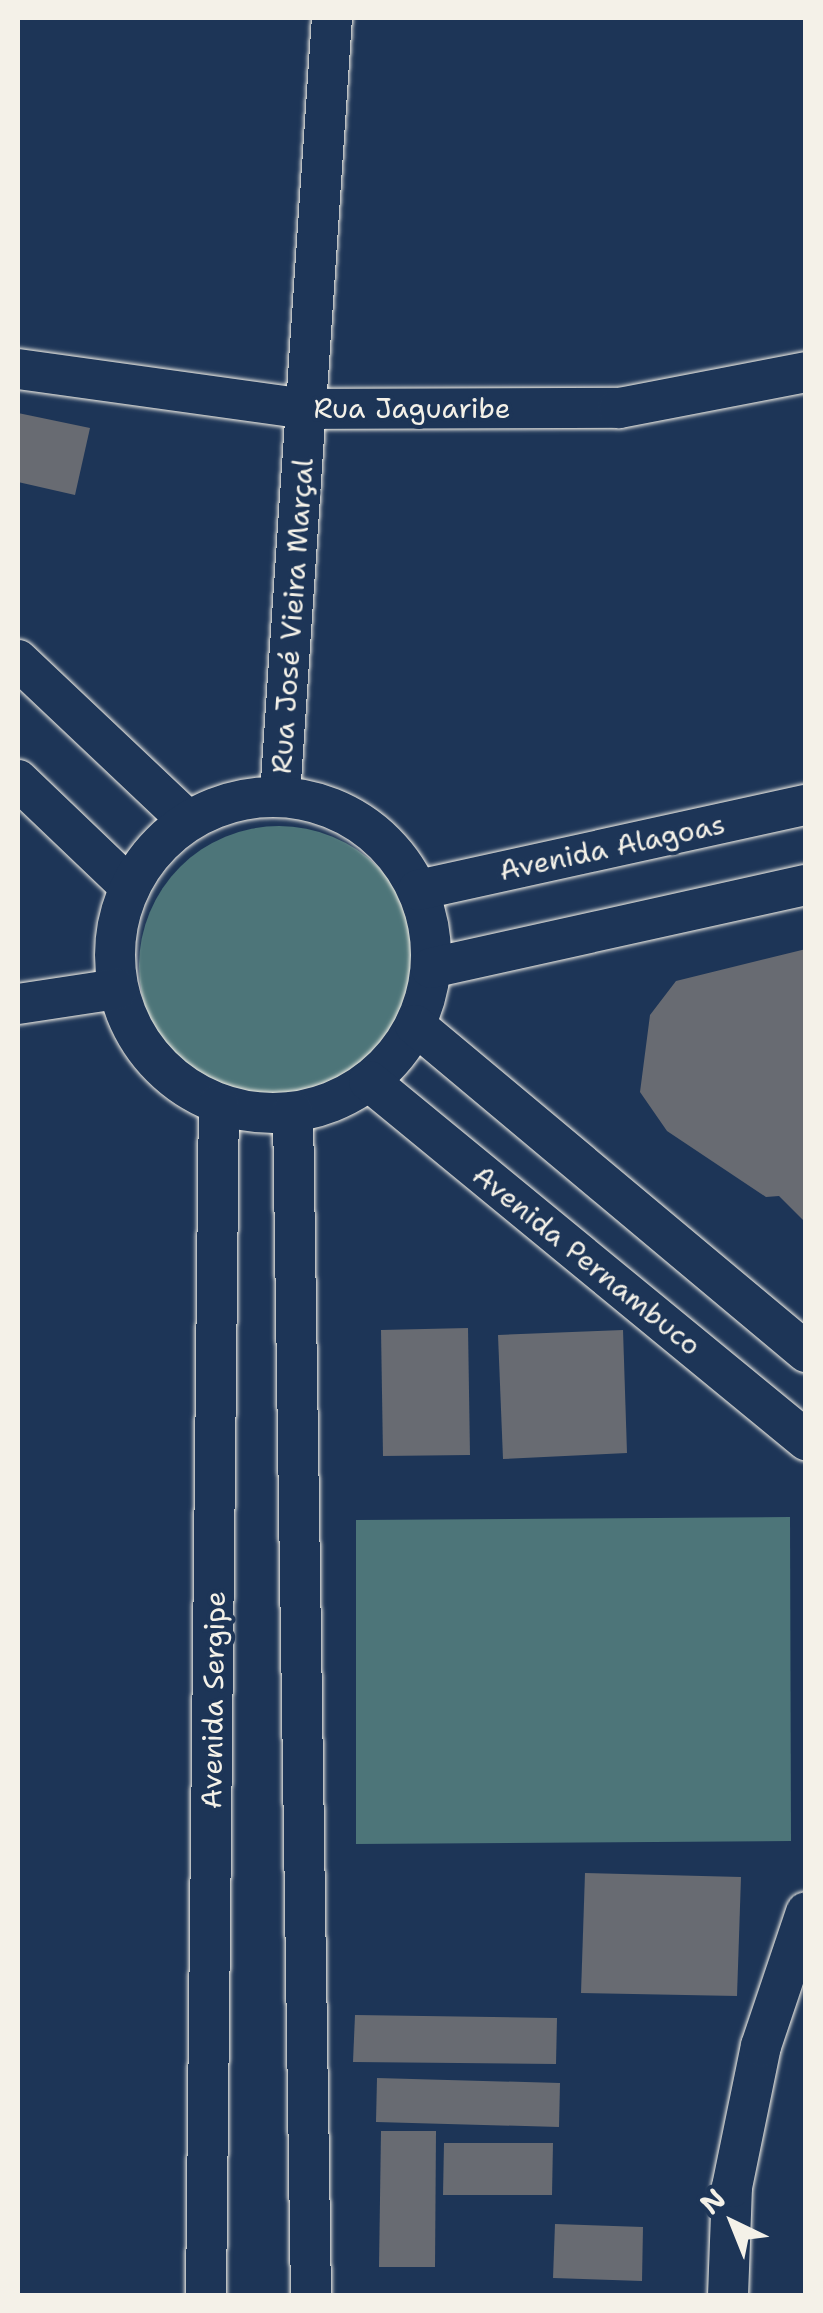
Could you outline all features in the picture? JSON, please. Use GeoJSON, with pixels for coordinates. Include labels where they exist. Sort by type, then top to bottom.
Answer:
{"type":"FeatureCollection","features":[{"type":"Feature","properties":{"kind":"street","name":"Rua José Vieira Marçal"},"geometry":{"type":"LineString","coordinates":[[280,796],[332,18]]}},
{"type":"Feature","properties":{"kind":"street","name":"Rua Jaguaribe"},"geometry":{"type":"LineString","coordinates":[[18,369],[306,409],[620,408],[806,372]]}},
{"type":"Feature","properties":{"kind":"street"},"geometry":{"type":"LineString","coordinates":[[18,660],[188,821]]}},
{"type":"Feature","properties":{"kind":"street"},"geometry":{"type":"LineString","coordinates":[[18,780],[130,887]]}},
{"type":"Feature","properties":{"kind":"street"},"geometry":{"type":"LineString","coordinates":[[280,796],[323,804],[362,823],[395,852],[418,890],[430,928],[431,968],[415,1025],[395,1056],[369,1080],[333,1101],[292,1112],[256,1113],[219,1104],[183,1086],[153,1060],[131,1026],[118,989],[118,920],[130,887],[154,850],[188,821],[232,802],[280,796]]}},
{"type":"Feature","properties":{"kind":"street","name":"Avenida Alagoas"},"geometry":{"type":"LineString","coordinates":[[418,890],[806,805]]}},
{"type":"Feature","properties":{"kind":"street"},"geometry":{"type":"LineString","coordinates":[[431,968],[806,884]]}},
{"type":"Feature","properties":{"kind":"street"},"geometry":{"type":"LineString","coordinates":[[18,1004],[118,989]]}},
{"type":"Feature","properties":{"kind":"street"},"geometry":{"type":"LineString","coordinates":[[415,1025],[806,1352]]}},
{"type":"Feature","properties":{"kind":"street","name":"Avenida Pernambuco"},"geometry":{"type":"LineString","coordinates":[[369,1080],[806,1440]]}},
{"type":"Feature","properties":{"kind":"street","name":"Avenida Sergipe"},"geometry":{"type":"LineString","coordinates":[[206,2296],[219,1104]]}},
{"type":"Feature","properties":{"kind":"street"},"geometry":{"type":"LineString","coordinates":[[292,1112],[311,2296]]}},
{"type":"Feature","properties":{"kind":"street"},"geometry":{"type":"LineString","coordinates":[[728,2296],[736,2170],[761,2046],[806,1912]]}},
{"type":"Feature","properties":{"kind":"green space"},"geometry":{"type":"Polygon","coordinates":[[[279,826],[333,836],[378,867],[409,912],[419,966],[409,1020],[378,1065],[333,1096],[279,1106],[225,1096],[180,1065],[149,1020],[139,966],[149,912],[180,867],[225,836],[279,826]]]}},
{"type":"Feature","properties":{"kind":"green space"},"geometry":{"type":"Polygon","coordinates":[[[790,1517],[791,1841],[356,1844],[356,1520],[790,1517]]]}},
{"type":"Feature","properties":{"kind":"building"},"geometry":{"type":"Polygon","coordinates":[[[18,413],[90,428],[75,495],[18,482],[18,413]]]}},
{"type":"Feature","properties":{"kind":"building"},"geometry":{"type":"Polygon","coordinates":[[[806,949],[806,1223],[779,1196],[766,1197],[667,1131],[640,1092],[650,1015],[676,981],[806,949]]]}},
{"type":"Feature","properties":{"kind":"building"},"geometry":{"type":"Polygon","coordinates":[[[468,1328],[470,1455],[383,1456],[381,1330],[468,1328]]]}},
{"type":"Feature","properties":{"kind":"building"},"geometry":{"type":"Polygon","coordinates":[[[623,1330],[627,1453],[503,1459],[498,1335],[623,1330]]]}},
{"type":"Feature","properties":{"kind":"building"},"geometry":{"type":"Polygon","coordinates":[[[585,1873],[741,1877],[737,1996],[581,1993],[585,1873]]]}},
{"type":"Feature","properties":{"kind":"building"},"geometry":{"type":"Polygon","coordinates":[[[355,2015],[557,2018],[556,2064],[353,2062],[355,2015]]]}},
{"type":"Feature","properties":{"kind":"building"},"geometry":{"type":"Polygon","coordinates":[[[377,2078],[560,2083],[559,2127],[376,2122],[377,2078]]]}},
{"type":"Feature","properties":{"kind":"building"},"geometry":{"type":"Polygon","coordinates":[[[381,2131],[436,2131],[435,2267],[379,2267],[381,2131]]]}},
{"type":"Feature","properties":{"kind":"building"},"geometry":{"type":"Polygon","coordinates":[[[444,2143],[553,2143],[552,2195],[443,2195],[444,2143]]]}},
{"type":"Feature","properties":{"kind":"building"},"geometry":{"type":"Polygon","coordinates":[[[555,2224],[643,2227],[642,2281],[553,2278],[555,2224]]]}}]}
